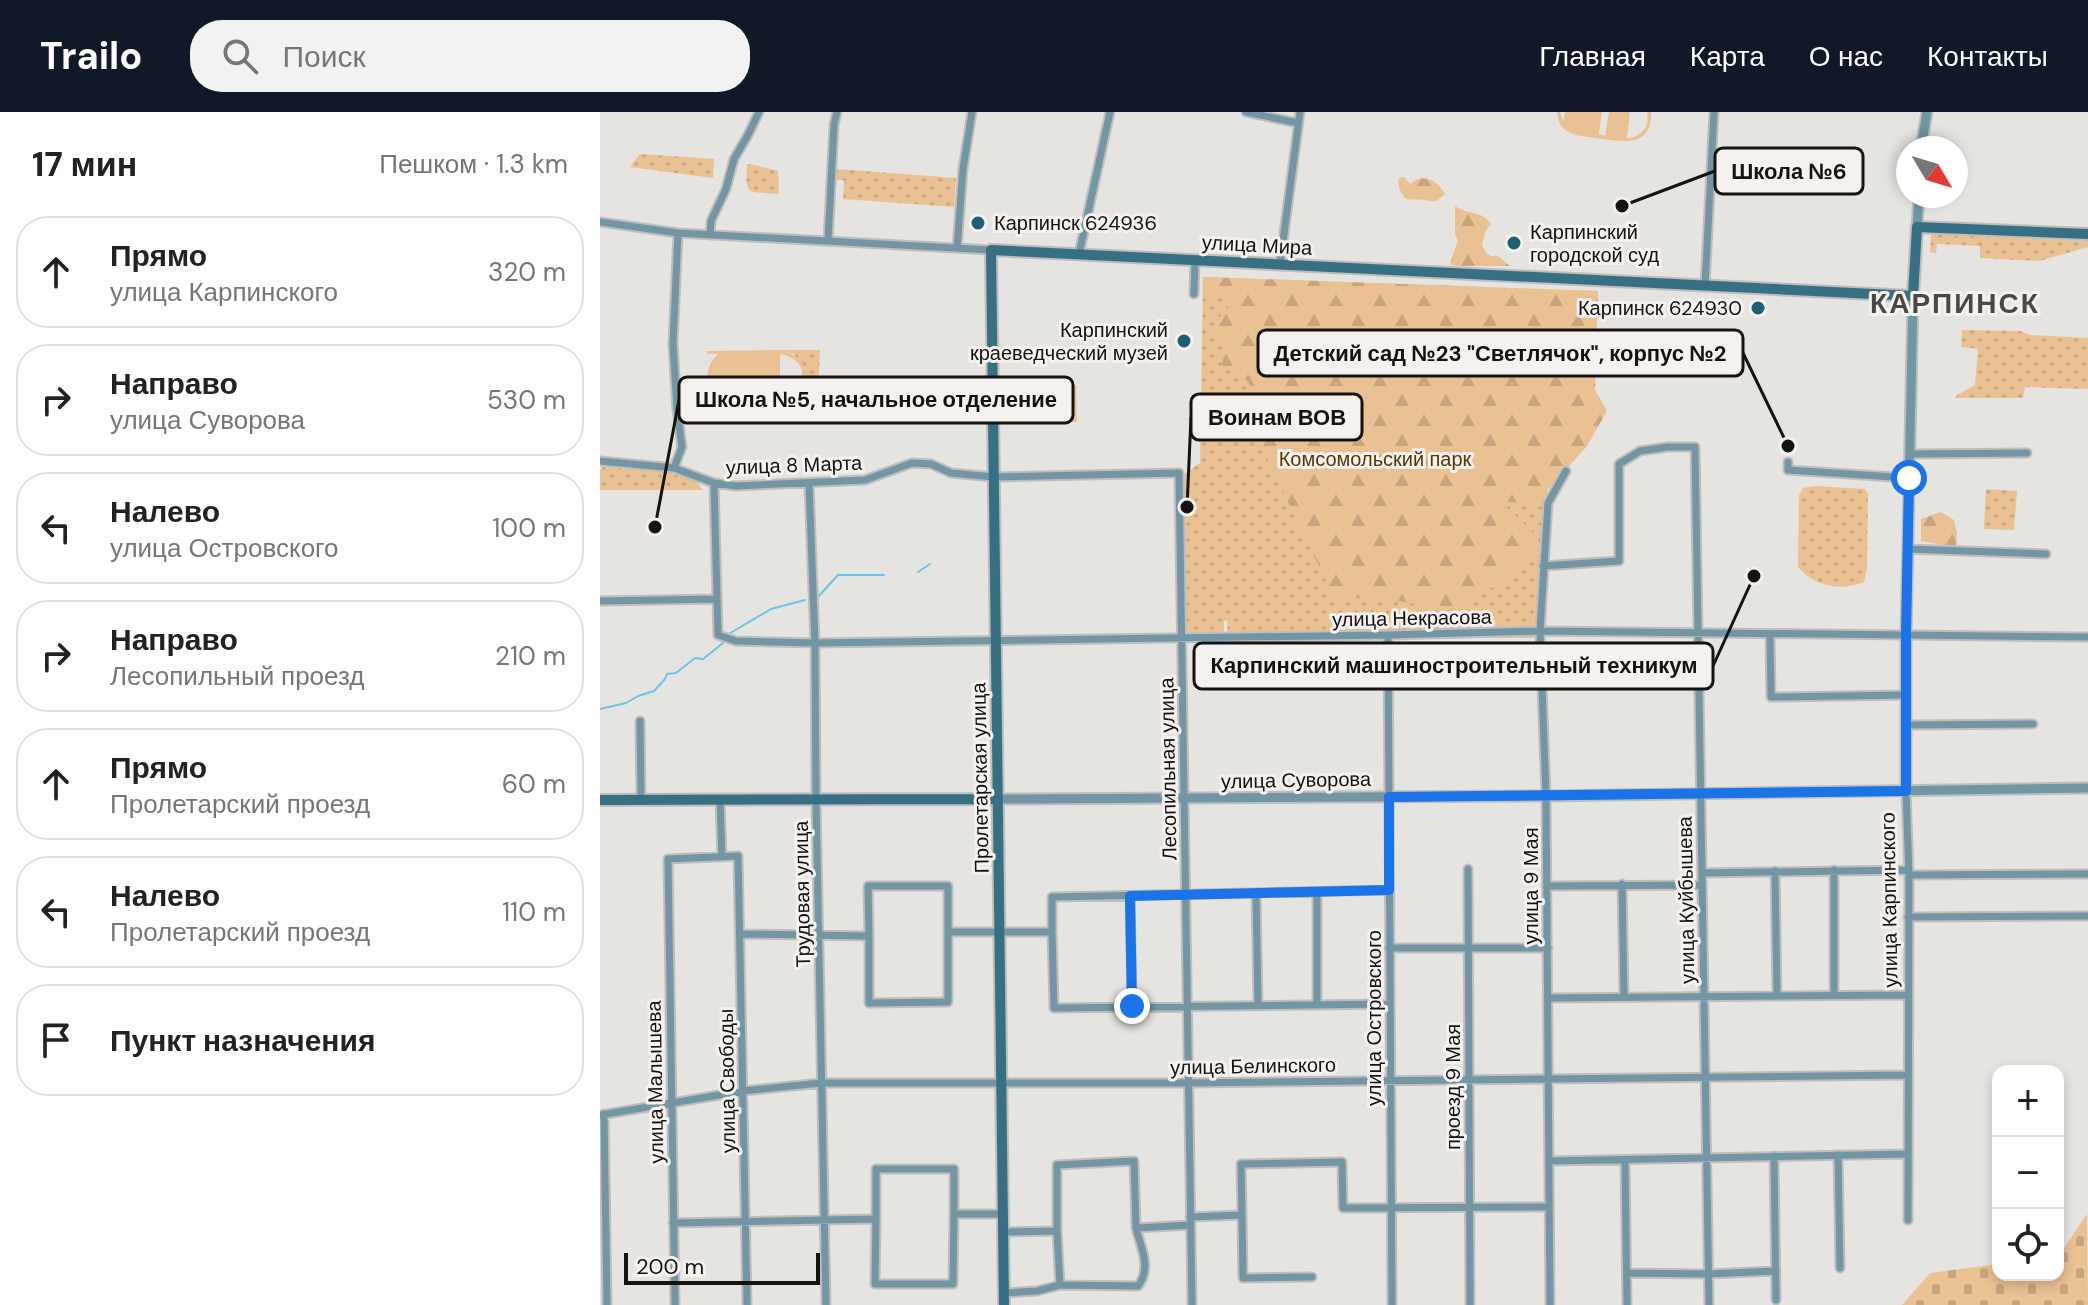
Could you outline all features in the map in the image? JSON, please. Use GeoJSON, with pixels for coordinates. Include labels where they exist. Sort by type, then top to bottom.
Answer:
{"type":"FeatureCollection","features":[{"type":"Feature","properties":{"kind":"main road"},"geometry":{"type":"LineString","coordinates":[[1917,227],[2088,234]]}},
{"type":"Feature","properties":{"kind":"main road","name":"улица Карпинского"},"geometry":{"type":"LineString","coordinates":[[1913,296],[1917,227]]}},
{"type":"Feature","properties":{"kind":"main road","name":"улица Мира"},"geometry":{"type":"LineString","coordinates":[[991,250],[1913,296]]}},
{"type":"Feature","properties":{"kind":"main road","name":"Пролетарская улица"},"geometry":{"type":"LineString","coordinates":[[991,250],[1004,1305]]}},
{"type":"Feature","properties":{"kind":"main road","name":"улица Суворова"},"geometry":{"type":"LineString","coordinates":[[600,800],[998,799]]}},
{"type":"Feature","properties":{"kind":"street"},"geometry":{"type":"LineString","coordinates":[[710,235],[711,221],[726,189],[734,159],[759,112]]}},
{"type":"Feature","properties":{"kind":"street"},"geometry":{"type":"LineString","coordinates":[[828,241],[837,112]]}},
{"type":"Feature","properties":{"kind":"street"},"geometry":{"type":"LineString","coordinates":[[957,248],[963,169],[972,112]]}},
{"type":"Feature","properties":{"kind":"street"},"geometry":{"type":"LineString","coordinates":[[1079,254],[1110,112]]}},
{"type":"Feature","properties":{"kind":"street"},"geometry":{"type":"LineString","coordinates":[[1246,112],[1298,123]]}},
{"type":"Feature","properties":{"kind":"street"},"geometry":{"type":"LineString","coordinates":[[1280,264],[1300,112]]}},
{"type":"Feature","properties":{"kind":"street"},"geometry":{"type":"LineString","coordinates":[[1705,286],[1714,112]]}},
{"type":"Feature","properties":{"kind":"street"},"geometry":{"type":"LineString","coordinates":[[1923,136],[1927,112]]}},
{"type":"Feature","properties":{"kind":"street","name":"улица Карпинского"},"geometry":{"type":"LineString","coordinates":[[1917,227],[1918,208]]}},
{"type":"Feature","properties":{"kind":"street","name":"улица Мира"},"geometry":{"type":"LineString","coordinates":[[600,222],[678,233],[991,250]]}},
{"type":"Feature","properties":{"kind":"street"},"geometry":{"type":"LineString","coordinates":[[674,468],[682,447],[673,344],[678,233]]}},
{"type":"Feature","properties":{"kind":"street"},"geometry":{"type":"LineString","coordinates":[[1194,294],[1195,260]]}},
{"type":"Feature","properties":{"kind":"street","name":"улица Карпинского"},"geometry":{"type":"LineString","coordinates":[[1908,1220],[1906,634],[1913,296]]}},
{"type":"Feature","properties":{"kind":"street","name":"улица Куйбышева"},"geometry":{"type":"LineString","coordinates":[[1543,566],[1619,561],[1619,464],[1640,451],[1695,447],[1709,1305]]}},
{"type":"Feature","properties":{"kind":"street"},"geometry":{"type":"LineString","coordinates":[[1910,454],[2027,453]]}},
{"type":"Feature","properties":{"kind":"street","name":"улица 8 Марта"},"geometry":{"type":"LineString","coordinates":[[600,461],[674,468],[714,483],[736,486],[865,480],[912,463],[931,464],[951,473],[994,477],[1179,473]]}},
{"type":"Feature","properties":{"kind":"street"},"geometry":{"type":"LineString","coordinates":[[1788,462],[1788,470],[1909,478]]}},
{"type":"Feature","properties":{"kind":"street","name":"улица 9 Мая"},"geometry":{"type":"LineString","coordinates":[[1550,1305],[1546,796],[1540,631],[1548,503],[1566,471]]}},
{"type":"Feature","properties":{"kind":"street","name":"Лесопильная улица"},"geometry":{"type":"LineString","coordinates":[[1179,473],[1192,1305]]}},
{"type":"Feature","properties":{"kind":"street"},"geometry":{"type":"LineString","coordinates":[[600,601],[717,599],[714,483]]}},
{"type":"Feature","properties":{"kind":"street","name":"Трудовая улица"},"geometry":{"type":"LineString","coordinates":[[809,483],[815,643],[826,1305]]}},
{"type":"Feature","properties":{"kind":"street"},"geometry":{"type":"LineString","coordinates":[[1908,549],[2046,554]]}},
{"type":"Feature","properties":{"kind":"street","name":"улица Некрасова"},"geometry":{"type":"LineString","coordinates":[[717,599],[718,635],[736,641],[815,643],[1540,631],[2088,637]]}},
{"type":"Feature","properties":{"kind":"street"},"geometry":{"type":"LineString","coordinates":[[1770,634],[1771,697],[1906,695]]}},
{"type":"Feature","properties":{"kind":"street","name":"улица Островского"},"geometry":{"type":"LineString","coordinates":[[1388,635],[1392,1305]]}},
{"type":"Feature","properties":{"kind":"street"},"geometry":{"type":"LineString","coordinates":[[640,721],[641,799]]}},
{"type":"Feature","properties":{"kind":"street"},"geometry":{"type":"LineString","coordinates":[[1907,725],[2033,724]]}},
{"type":"Feature","properties":{"kind":"street","name":"улица Суворова"},"geometry":{"type":"LineString","coordinates":[[998,799],[1546,796],[2088,788]]}},
{"type":"Feature","properties":{"kind":"street"},"geometry":{"type":"LineString","coordinates":[[720,800],[722,857]]}},
{"type":"Feature","properties":{"kind":"street","name":"улица Свободы"},"geometry":{"type":"LineString","coordinates":[[722,857],[738,856],[747,1305]]}},
{"type":"Feature","properties":{"kind":"street","name":"улица Малышева"},"geometry":{"type":"LineString","coordinates":[[675,1305],[668,859],[722,857]]}},
{"type":"Feature","properties":{"kind":"street","name":"проезд 9 Мая"},"geometry":{"type":"LineString","coordinates":[[1468,869],[1470,1305]]}},
{"type":"Feature","properties":{"kind":"street"},"geometry":{"type":"LineString","coordinates":[[1834,870],[1834,995]]}},
{"type":"Feature","properties":{"kind":"street"},"geometry":{"type":"LineString","coordinates":[[1702,873],[1834,870],[2088,874]]}},
{"type":"Feature","properties":{"kind":"street"},"geometry":{"type":"LineString","coordinates":[[1775,871],[1777,996]]}},
{"type":"Feature","properties":{"kind":"street"},"geometry":{"type":"LineString","coordinates":[[1622,884],[1624,996]]}},
{"type":"Feature","properties":{"kind":"street"},"geometry":{"type":"LineString","coordinates":[[1547,886],[1702,885]]}},
{"type":"Feature","properties":{"kind":"street"},"geometry":{"type":"LineString","coordinates":[[868,886],[948,886],[948,932],[948,1002],[869,1003],[868,886]]}},
{"type":"Feature","properties":{"kind":"street"},"geometry":{"type":"LineString","coordinates":[[1389,890],[1052,897],[1052,932],[1054,1008],[1390,1004]]}},
{"type":"Feature","properties":{"kind":"street"},"geometry":{"type":"LineString","coordinates":[[1317,892],[1317,1005]]}},
{"type":"Feature","properties":{"kind":"street"},"geometry":{"type":"LineString","coordinates":[[1256,893],[1258,1005]]}},
{"type":"Feature","properties":{"kind":"street"},"geometry":{"type":"LineString","coordinates":[[1130,896],[1132,1006]]}},
{"type":"Feature","properties":{"kind":"street"},"geometry":{"type":"LineString","coordinates":[[1908,917],[2088,916]]}},
{"type":"Feature","properties":{"kind":"street"},"geometry":{"type":"LineString","coordinates":[[948,932],[1052,932]]}},
{"type":"Feature","properties":{"kind":"street"},"geometry":{"type":"LineString","coordinates":[[741,934],[869,936]]}},
{"type":"Feature","properties":{"kind":"street"},"geometry":{"type":"LineString","coordinates":[[1389,948],[1548,948]]}},
{"type":"Feature","properties":{"kind":"street"},"geometry":{"type":"LineString","coordinates":[[1548,998],[1908,995]]}},
{"type":"Feature","properties":{"kind":"street","name":"улица Белинского"},"geometry":{"type":"LineString","coordinates":[[602,1114],[743,1091],[821,1083],[1189,1083],[1908,1075]]}},
{"type":"Feature","properties":{"kind":"street"},"geometry":{"type":"LineString","coordinates":[[602,1114],[607,1305]]}},
{"type":"Feature","properties":{"kind":"street"},"geometry":{"type":"LineString","coordinates":[[1549,1161],[1907,1154]]}},
{"type":"Feature","properties":{"kind":"street"},"geometry":{"type":"LineString","coordinates":[[1838,1155],[1840,1268]]}},
{"type":"Feature","properties":{"kind":"street"},"geometry":{"type":"LineString","coordinates":[[1774,1156],[1776,1300]]}},
{"type":"Feature","properties":{"kind":"street"},"geometry":{"type":"LineString","coordinates":[[1004,1293],[1037,1291],[1060,1285],[1138,1286],[1145,1272],[1136,1228],[1134,1161],[1057,1165],[1060,1285]]}},
{"type":"Feature","properties":{"kind":"street"},"geometry":{"type":"LineString","coordinates":[[1625,1161],[1627,1305]]}},
{"type":"Feature","properties":{"kind":"street"},"geometry":{"type":"LineString","coordinates":[[1312,1277],[1243,1278],[1241,1164],[1342,1162],[1343,1208],[1549,1207]]}},
{"type":"Feature","properties":{"kind":"street"},"geometry":{"type":"LineString","coordinates":[[876,1169],[954,1169],[954,1214],[953,1284],[875,1284],[876,1169]]}},
{"type":"Feature","properties":{"kind":"street"},"geometry":{"type":"LineString","coordinates":[[954,1214],[1003,1214]]}},
{"type":"Feature","properties":{"kind":"street"},"geometry":{"type":"LineString","coordinates":[[1136,1228],[1242,1215]]}},
{"type":"Feature","properties":{"kind":"street"},"geometry":{"type":"LineString","coordinates":[[673,1223],[876,1219]]}},
{"type":"Feature","properties":{"kind":"street"},"geometry":{"type":"LineString","coordinates":[[1003,1232],[1057,1231]]}},
{"type":"Feature","properties":{"kind":"street"},"geometry":{"type":"LineString","coordinates":[[1627,1273],[1776,1271]]}},
{"type":"Feature","properties":{"kind":"green space"},"geometry":{"type":"Polygon","coordinates":[[[1557,112],[1560,112],[1563,121],[1565,112],[1602,112],[1599,134],[1605,136],[1609,112],[1630,112],[1627,138],[1637,136],[1644,130],[1647,112],[1651,112],[1646,133],[1640,138],[1624,141],[1571,133],[1561,125],[1557,112]]]}},
{"type":"Feature","properties":{"kind":"green space"},"geometry":{"type":"Polygon","coordinates":[[[640,154],[714,159],[713,178],[630,167],[640,154]]]}},
{"type":"Feature","properties":{"kind":"green space"},"geometry":{"type":"Polygon","coordinates":[[[747,165],[778,171],[779,194],[755,192],[748,188],[747,165]]]}},
{"type":"Feature","properties":{"kind":"green space"},"geometry":{"type":"Polygon","coordinates":[[[837,169],[956,178],[954,207],[843,199],[844,180],[837,180],[837,169]]]}},
{"type":"Feature","properties":{"kind":"green space"},"geometry":{"type":"Polygon","coordinates":[[[1404,177],[1410,184],[1415,180],[1429,179],[1445,194],[1435,201],[1406,199],[1398,184],[1399,178],[1404,177]]]}},
{"type":"Feature","properties":{"kind":"green space"},"geometry":{"type":"Polygon","coordinates":[[[1455,206],[1479,215],[1491,224],[1482,245],[1486,253],[1498,256],[1510,266],[1452,265],[1450,262],[1458,241],[1455,206]]]}},
{"type":"Feature","properties":{"kind":"green space"},"geometry":{"type":"Polygon","coordinates":[[[1931,234],[2088,241],[2088,247],[2039,261],[1980,258],[1980,246],[1937,244],[1936,253],[1930,252],[1931,234]]]}},
{"type":"Feature","properties":{"kind":"green space","name":"Комсомольский парк"},"geometry":{"type":"Polygon","coordinates":[[[1203,277],[1598,291],[1587,446],[1547,490],[1546,638],[1228,636],[1227,620],[1224,621],[1224,634],[1182,634],[1183,475],[1200,463],[1203,277]]]}},
{"type":"Feature","properties":{"kind":"green space","name":"Комсомольский парк"},"geometry":{"type":"Polygon","coordinates":[[[1203,277],[1598,291],[1595,390],[1607,411],[1587,446],[1535,503],[1507,502],[1504,505],[1535,534],[1534,555],[1495,587],[1474,592],[1470,605],[1430,607],[1395,600],[1334,597],[1260,444],[1224,422],[1226,411],[1253,393],[1246,379],[1222,367],[1223,351],[1214,323],[1235,300],[1224,290],[1213,301],[1204,291],[1203,277]]]}},
{"type":"Feature","properties":{"kind":"green space"},"geometry":{"type":"Polygon","coordinates":[[[1962,330],[2020,331],[2031,335],[2088,338],[2088,389],[2025,387],[2023,398],[1956,398],[1975,385],[1978,349],[1961,347],[1962,330]]]}},
{"type":"Feature","properties":{"kind":"green space"},"geometry":{"type":"Polygon","coordinates":[[[779,350],[820,350],[819,376],[814,387],[796,391],[801,386],[805,368],[794,354],[779,350]]]}},
{"type":"Feature","properties":{"kind":"green space"},"geometry":{"type":"Polygon","coordinates":[[[707,351],[783,351],[800,360],[805,379],[801,387],[783,396],[703,401],[703,396],[721,397],[708,376],[710,365],[718,354],[707,354],[707,351]],[[780,354],[780,394],[797,386],[801,380],[801,367],[790,357],[780,354]]]}},
{"type":"Feature","properties":{"kind":"green space"},"geometry":{"type":"Polygon","coordinates":[[[1056,385],[1076,385],[1077,422],[1057,422],[1056,385]]]}},
{"type":"Feature","properties":{"kind":"green space"},"geometry":{"type":"Polygon","coordinates":[[[602,467],[671,472],[693,478],[703,490],[600,490],[602,467]]]}},
{"type":"Feature","properties":{"kind":"green space"},"geometry":{"type":"Polygon","coordinates":[[[1803,488],[1865,489],[1868,494],[1867,569],[1864,582],[1846,587],[1828,585],[1812,579],[1798,567],[1799,495],[1803,488]]]}},
{"type":"Feature","properties":{"kind":"green space"},"geometry":{"type":"Polygon","coordinates":[[[1986,489],[2017,491],[2014,530],[1984,529],[1986,489]]]}},
{"type":"Feature","properties":{"kind":"green space"},"geometry":{"type":"Polygon","coordinates":[[[1941,512],[1954,520],[1956,547],[1921,541],[1921,519],[1941,512]]]}},
{"type":"Feature","properties":{"kind":"green space"},"geometry":{"type":"Polygon","coordinates":[[[2087,1214],[2088,1305],[1902,1305],[1930,1273],[1992,1265],[1992,1281],[2064,1281],[2064,1248],[2087,1214]]]}},
{"type":"Feature","properties":{"kind":"waterway"},"geometry":{"type":"LineString","coordinates":[[918,572],[930,564]]}},
{"type":"Feature","properties":{"kind":"waterway"},"geometry":{"type":"LineString","coordinates":[[817,598],[838,575],[884,575]]}},
{"type":"Feature","properties":{"kind":"waterway"},"geometry":{"type":"LineString","coordinates":[[727,635],[771,609],[805,600]]}},
{"type":"Feature","properties":{"kind":"waterway"},"geometry":{"type":"LineString","coordinates":[[600,709],[626,703],[654,691],[667,674],[676,673],[695,658],[703,659],[723,643]]}},
{"type":"Feature","properties":{"kind":"place","name":"Школа №6"},"geometry":{"type":"Point","coordinates":[1622,206]}},
{"type":"Feature","properties":{"kind":"place","name":"Карпинск 624936"},"geometry":{"type":"Point","coordinates":[978,223]}},
{"type":"Feature","properties":{"kind":"place","name":"Карпинский городской суд"},"geometry":{"type":"Point","coordinates":[1514,243]}},
{"type":"Feature","properties":{"kind":"place","name":"Карпинск 624930"},"geometry":{"type":"Point","coordinates":[1758,308]}},
{"type":"Feature","properties":{"kind":"place","name":"Карпинский краеведческий музей"},"geometry":{"type":"Point","coordinates":[1184,341]}},
{"type":"Feature","properties":{"kind":"place","name":"Детский сад №23 \"Светлячок\", корпус №2"},"geometry":{"type":"Point","coordinates":[1788,446]}},
{"type":"Feature","properties":{"kind":"place","name":"Воинам ВОВ"},"geometry":{"type":"Point","coordinates":[1187,507]}},
{"type":"Feature","properties":{"kind":"place","name":"Школа №5, начальное отделение"},"geometry":{"type":"Point","coordinates":[655,527]}},
{"type":"Feature","properties":{"kind":"place","name":"Карпинский машиностроительный техникум"},"geometry":{"type":"Point","coordinates":[1754,576]}},
{"type":"Feature","properties":{"kind":"district","name":"КАРПИНСК"},"geometry":{"type":"Point","coordinates":[1955,303]}},
{"type":"Feature","properties":{"kind":"route"},"geometry":{"type":"LineString","coordinates":[[1132,1006],[1130,896],[1389,890],[1389,797],[1906,791],[1909,478]]}}]}
